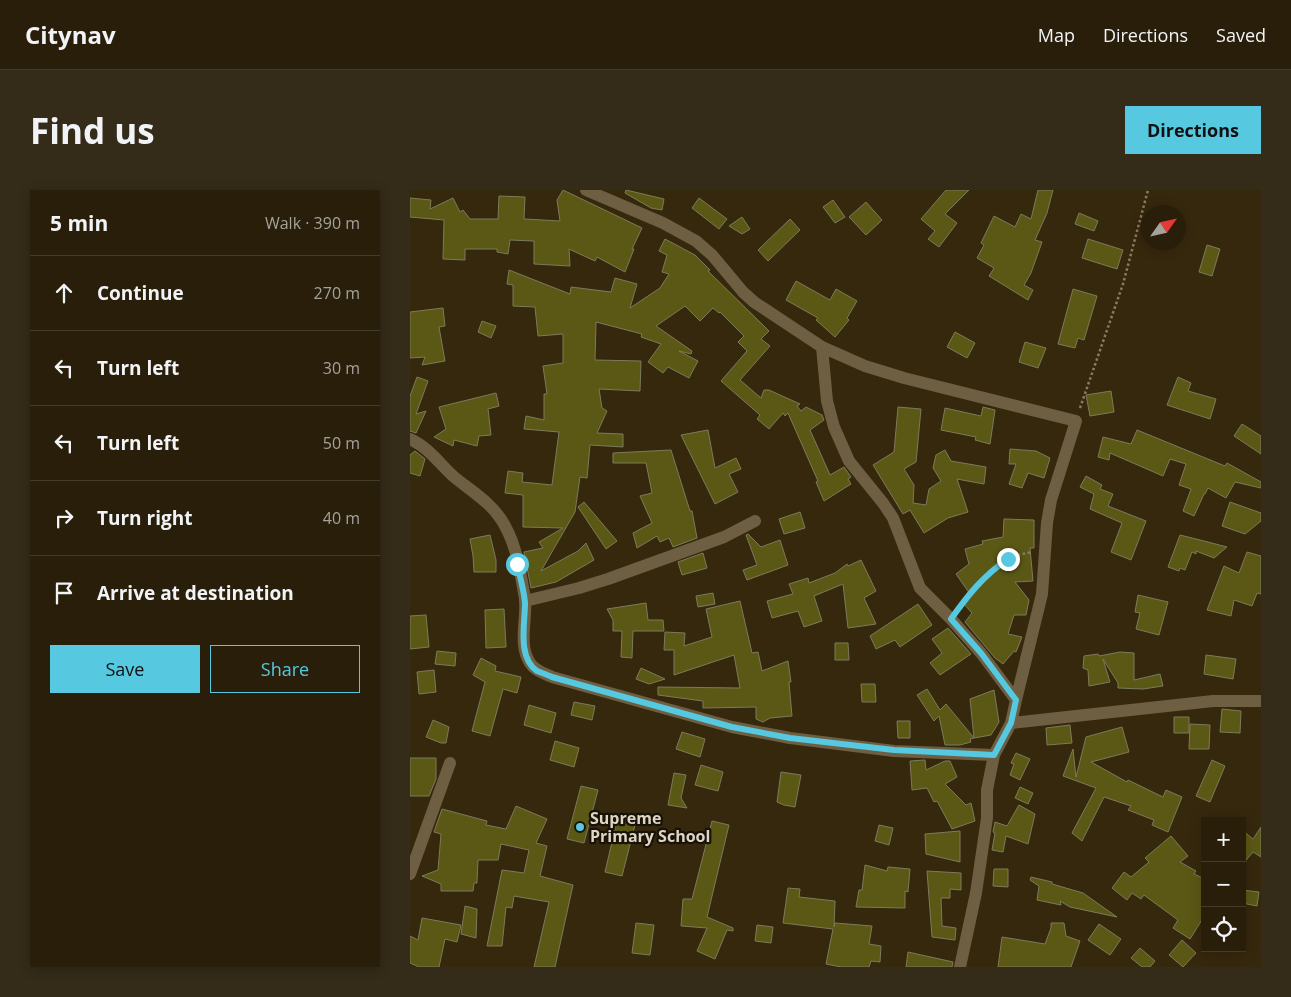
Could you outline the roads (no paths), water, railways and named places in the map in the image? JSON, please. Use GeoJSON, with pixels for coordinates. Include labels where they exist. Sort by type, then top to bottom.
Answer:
{"type":"FeatureCollection","features":[{"type":"Feature","properties":{"kind":"street"},"geometry":{"type":"LineString","coordinates":[[586,190],[663,223],[696,241],[712,255],[742,292],[754,302],[822,346],[865,366],[904,378],[1076,421],[1051,500],[1042,594],[1011,723],[994,755],[987,790],[987,818],[976,893],[960,967]]}},
{"type":"Feature","properties":{"kind":"street"},"geometry":{"type":"LineString","coordinates":[[822,346],[827,401],[834,427],[849,461],[893,518],[920,588],[981,653],[1016,700]]}},
{"type":"Feature","properties":{"kind":"street"},"geometry":{"type":"LineString","coordinates":[[410,439],[425,448],[452,475],[475,492],[494,510],[505,526],[513,544],[525,601],[524,646],[530,664],[537,670],[552,677],[732,727],[780,736],[894,750],[994,755]]}},
{"type":"Feature","properties":{"kind":"street"},"geometry":{"type":"LineString","coordinates":[[525,601],[608,579],[724,537],[755,521]]}},
{"type":"Feature","properties":{"kind":"street"},"geometry":{"type":"LineString","coordinates":[[1011,723],[1213,701],[1261,701]]}},
{"type":"Feature","properties":{"kind":"street"},"geometry":{"type":"LineString","coordinates":[[410,874],[450,763]]}},
{"type":"Feature","properties":{"kind":"place","name":"Supreme Primary School"},"geometry":{"type":"Point","coordinates":[580,827]}}]}
